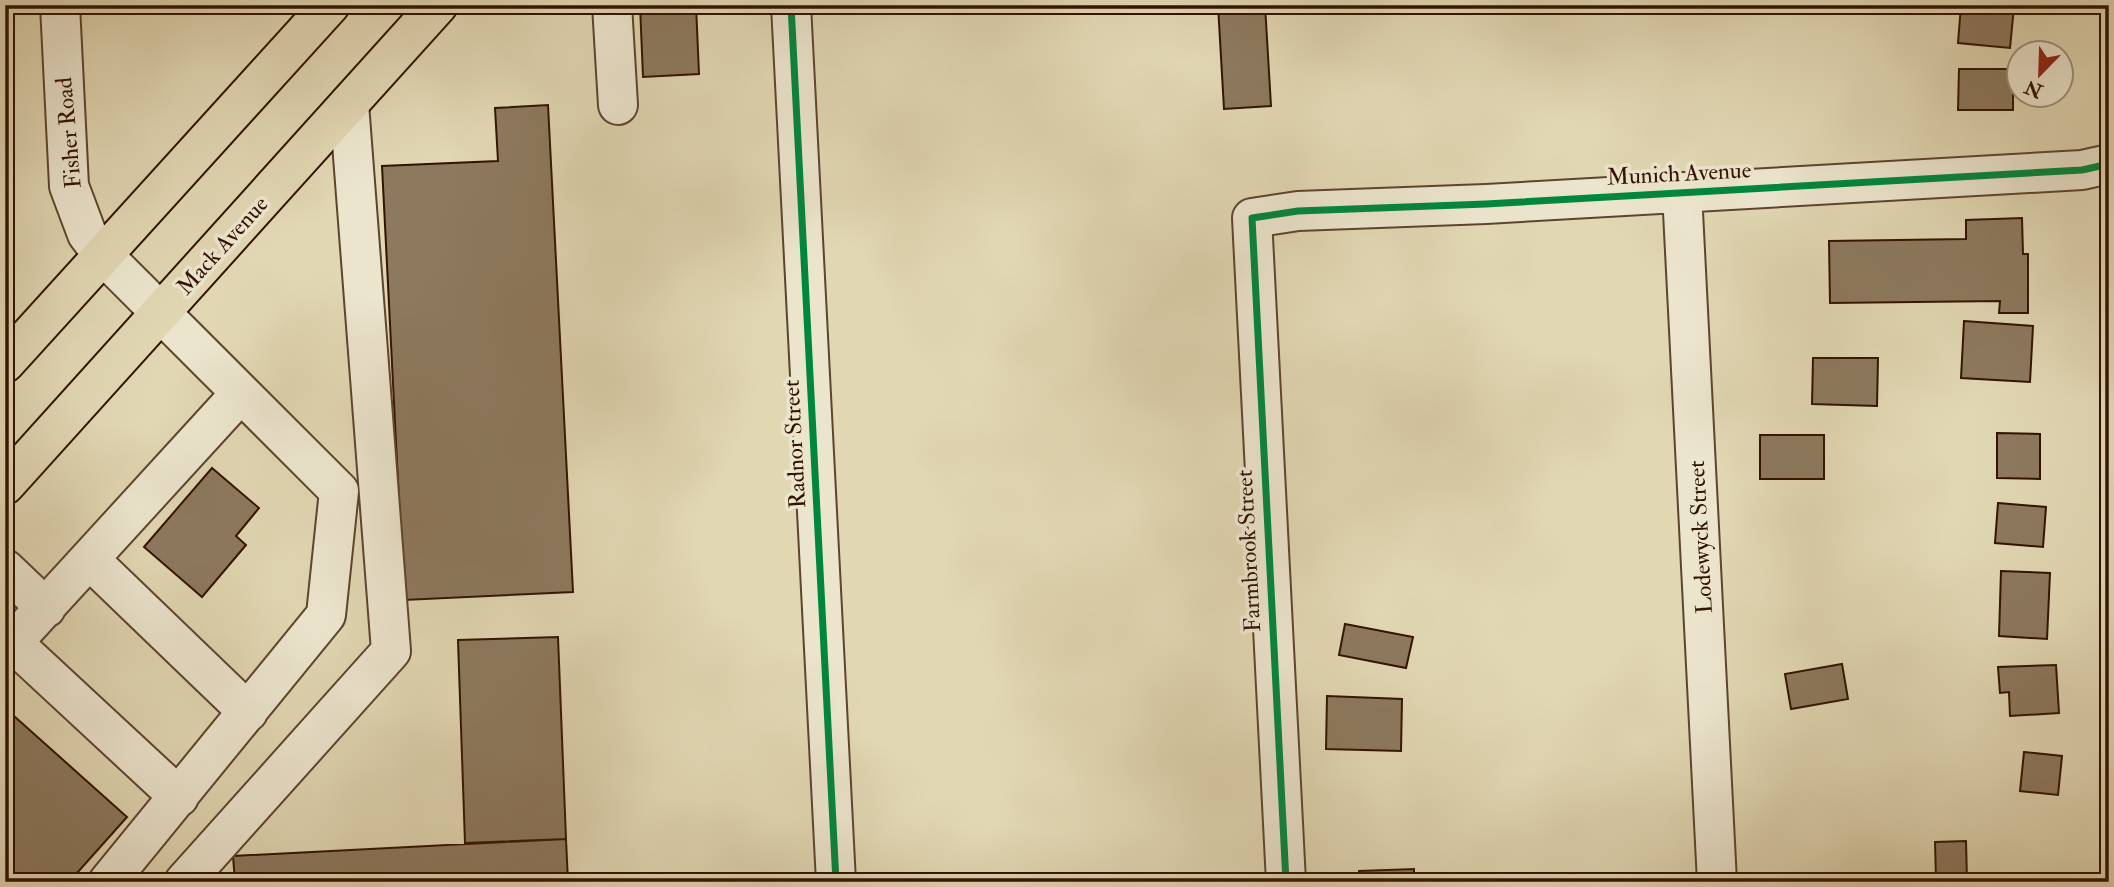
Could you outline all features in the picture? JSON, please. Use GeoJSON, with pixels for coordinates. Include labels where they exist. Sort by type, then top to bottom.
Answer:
{"type":"FeatureCollection","features":[{"type":"Feature","properties":{"kind":"main road"},"geometry":{"type":"LineString","coordinates":[[5,363],[330,5]]}},
{"type":"Feature","properties":{"kind":"main road","name":"Mack Avenue"},"geometry":{"type":"LineString","coordinates":[[5,485],[438,5]]}},
{"type":"Feature","properties":{"kind":"street"},"geometry":{"type":"LineString","coordinates":[[612,5],[618,105]]}},
{"type":"Feature","properties":{"kind":"street","name":"Radnor Street"},"geometry":{"type":"LineString","coordinates":[[791,5],[836,882]]}},
{"type":"Feature","properties":{"kind":"street","name":"Fisher Road"},"geometry":{"type":"LineString","coordinates":[[64,9],[69,186],[87,234],[103,255],[339,491],[326,615],[248,712]]}},
{"type":"Feature","properties":{"kind":"street"},"geometry":{"type":"LineString","coordinates":[[184,882],[391,652],[349,104]]}},
{"type":"Feature","properties":{"kind":"street","name":"Munich Avenue"},"geometry":{"type":"LineString","coordinates":[[1252,218],[1298,211],[1486,204],[2082,170],[2109,164]]}},
{"type":"Feature","properties":{"kind":"street","name":"Lodewyck Street"},"geometry":{"type":"LineString","coordinates":[[1682,192],[1717,882]]}},
{"type":"Feature","properties":{"kind":"street","name":"Farmbrook Street"},"geometry":{"type":"LineString","coordinates":[[1252,218],[1286,882]]}},
{"type":"Feature","properties":{"kind":"street"},"geometry":{"type":"LineString","coordinates":[[179,796],[9,647],[240,394]]}},
{"type":"Feature","properties":{"kind":"street"},"geometry":{"type":"LineString","coordinates":[[89,559],[248,712],[107,882]]}},
{"type":"Feature","properties":{"kind":"street"},"geometry":{"type":"LineString","coordinates":[[5,569],[46,608]]}},
{"type":"Feature","properties":{"kind":"building"},"geometry":{"type":"Polygon","coordinates":[[[640,5],[696,5],[699,74],[643,77],[640,5]]]}},
{"type":"Feature","properties":{"kind":"building"},"geometry":{"type":"Polygon","coordinates":[[[1218,5],[1265,5],[1271,106],[1224,109],[1218,5]]]}},
{"type":"Feature","properties":{"kind":"building"},"geometry":{"type":"Polygon","coordinates":[[[1961,5],[2014,7],[2011,38],[2006,38],[2006,48],[1958,43],[1961,5]]]}},
{"type":"Feature","properties":{"kind":"building"},"geometry":{"type":"Polygon","coordinates":[[[1959,69],[2006,69],[2006,108],[2013,110],[1958,110],[1959,69]]]}},
{"type":"Feature","properties":{"kind":"building"},"geometry":{"type":"Polygon","coordinates":[[[548,105],[573,592],[404,600],[382,166],[498,161],[495,108],[548,105]]]}},
{"type":"Feature","properties":{"kind":"building"},"geometry":{"type":"Polygon","coordinates":[[[2022,218],[2023,254],[2028,254],[2028,313],[1999,313],[2000,301],[1830,303],[1829,241],[1966,239],[1966,220],[2022,218]]]}},
{"type":"Feature","properties":{"kind":"building"},"geometry":{"type":"Polygon","coordinates":[[[1964,321],[2033,326],[2030,382],[1961,378],[1964,321]]]}},
{"type":"Feature","properties":{"kind":"building"},"geometry":{"type":"Polygon","coordinates":[[[1813,358],[1878,358],[1877,406],[1812,404],[1813,358]]]}},
{"type":"Feature","properties":{"kind":"building"},"geometry":{"type":"Polygon","coordinates":[[[1997,433],[2040,434],[2040,479],[1997,478],[1997,433]]]}},
{"type":"Feature","properties":{"kind":"building"},"geometry":{"type":"Polygon","coordinates":[[[1760,435],[1824,435],[1824,479],[1760,479],[1760,435]]]}},
{"type":"Feature","properties":{"kind":"building"},"geometry":{"type":"Polygon","coordinates":[[[212,468],[259,508],[236,536],[246,545],[202,597],[144,547],[212,468]]]}},
{"type":"Feature","properties":{"kind":"building"},"geometry":{"type":"Polygon","coordinates":[[[1998,503],[2046,507],[2043,547],[1995,543],[1998,503]]]}},
{"type":"Feature","properties":{"kind":"building"},"geometry":{"type":"Polygon","coordinates":[[[2001,571],[2050,573],[2047,639],[1999,636],[2001,571]]]}},
{"type":"Feature","properties":{"kind":"building"},"geometry":{"type":"Polygon","coordinates":[[[1345,624],[1413,637],[1406,668],[1339,655],[1345,624]]]}},
{"type":"Feature","properties":{"kind":"building"},"geometry":{"type":"Polygon","coordinates":[[[558,637],[566,839],[465,843],[458,640],[558,637]]]}},
{"type":"Feature","properties":{"kind":"building"},"geometry":{"type":"Polygon","coordinates":[[[1842,664],[1848,699],[1791,709],[1785,674],[1842,664]]]}},
{"type":"Feature","properties":{"kind":"building"},"geometry":{"type":"Polygon","coordinates":[[[2056,665],[2059,713],[2010,716],[2009,692],[2000,693],[1998,667],[2056,665]]]}},
{"type":"Feature","properties":{"kind":"building"},"geometry":{"type":"Polygon","coordinates":[[[1327,696],[1402,699],[1401,751],[1326,749],[1327,696]]]}},
{"type":"Feature","properties":{"kind":"building"},"geometry":{"type":"Polygon","coordinates":[[[5,708],[127,817],[69,882],[5,882],[5,708]]]}},
{"type":"Feature","properties":{"kind":"building"},"geometry":{"type":"Polygon","coordinates":[[[2024,752],[2062,756],[2058,795],[2020,791],[2024,752]]]}},
{"type":"Feature","properties":{"kind":"building"},"geometry":{"type":"Polygon","coordinates":[[[566,839],[568,882],[235,882],[233,856],[566,839]]]}},
{"type":"Feature","properties":{"kind":"building"},"geometry":{"type":"Polygon","coordinates":[[[1966,841],[1967,880],[1936,881],[1935,842],[1966,841]]]}},
{"type":"Feature","properties":{"kind":"building"},"geometry":{"type":"Polygon","coordinates":[[[1414,869],[1414,882],[1359,882],[1359,871],[1414,869]]]}},
{"type":"Feature","properties":{"kind":"cycle path"},"geometry":{"type":"LineString","coordinates":[[791,5],[836,882]]}},
{"type":"Feature","properties":{"kind":"cycle path"},"geometry":{"type":"LineString","coordinates":[[1286,882],[1252,218],[1298,211],[1486,204],[2082,170],[2109,164]]}}]}
